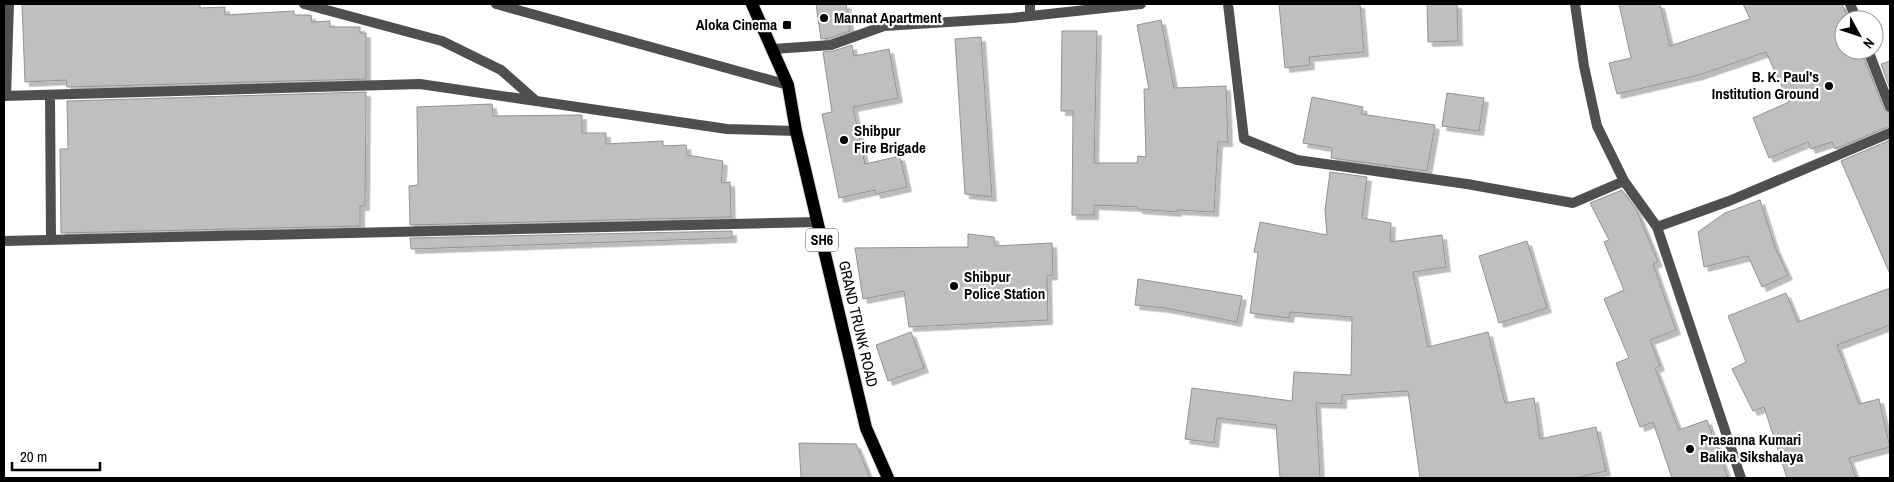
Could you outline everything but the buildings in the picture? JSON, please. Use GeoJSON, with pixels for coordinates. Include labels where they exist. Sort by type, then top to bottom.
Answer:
{"type":"FeatureCollection","features":[{"type":"Feature","properties":{"kind":"main road","name":"GRAND TRUNK ROAD"},"geometry":{"type":"LineString","coordinates":[[752,4],[788,85],[796,131],[866,428],[888,478]]}},
{"type":"Feature","properties":{"kind":"street"},"geometry":{"type":"LineString","coordinates":[[9,4],[5,96],[420,84],[727,129],[796,131]]}},
{"type":"Feature","properties":{"kind":"street"},"geometry":{"type":"LineString","coordinates":[[304,4],[442,42],[501,70],[535,101]]}},
{"type":"Feature","properties":{"kind":"street"},"geometry":{"type":"LineString","coordinates":[[496,4],[788,85]]}},
{"type":"Feature","properties":{"kind":"street"},"geometry":{"type":"LineString","coordinates":[[1030,4],[1030,16]]}},
{"type":"Feature","properties":{"kind":"street"},"geometry":{"type":"LineString","coordinates":[[773,50],[831,44],[884,26],[1030,16],[1141,4]]}},
{"type":"Feature","properties":{"kind":"street"},"geometry":{"type":"LineString","coordinates":[[1228,4],[1244,138],[1297,160],[1467,184],[1573,203],[1624,181]]}},
{"type":"Feature","properties":{"kind":"street"},"geometry":{"type":"LineString","coordinates":[[1575,4],[1584,66],[1597,126],[1624,181],[1657,227],[1741,478]]}},
{"type":"Feature","properties":{"kind":"street"},"geometry":{"type":"LineString","coordinates":[[1872,60],[1890,107]]}},
{"type":"Feature","properties":{"kind":"street"},"geometry":{"type":"LineString","coordinates":[[50,95],[52,240]]}},
{"type":"Feature","properties":{"kind":"street"},"geometry":{"type":"LineString","coordinates":[[1657,227],[1729,201],[1890,133]]}},
{"type":"Feature","properties":{"kind":"street"},"geometry":{"type":"LineString","coordinates":[[4,241],[818,222]]}},
{"type":"Feature","properties":{"kind":"place","name":"Mannat Apartment"},"geometry":{"type":"Point","coordinates":[824,18]}},
{"type":"Feature","properties":{"kind":"place","name":"Aloka Cinema"},"geometry":{"type":"Point","coordinates":[787,25]}},
{"type":"Feature","properties":{"kind":"place","name":"B. K. Paul's Institution Ground"},"geometry":{"type":"Point","coordinates":[1829,86]}},
{"type":"Feature","properties":{"kind":"place","name":"Shibpur Fire Brigade"},"geometry":{"type":"Point","coordinates":[844,140]}},
{"type":"Feature","properties":{"kind":"place","name":"Shibpur Police Station"},"geometry":{"type":"Point","coordinates":[954,286]}},
{"type":"Feature","properties":{"kind":"place","name":"Prasanna Kumari Balika Sikshalaya"},"geometry":{"type":"Point","coordinates":[1690,449]}}]}
